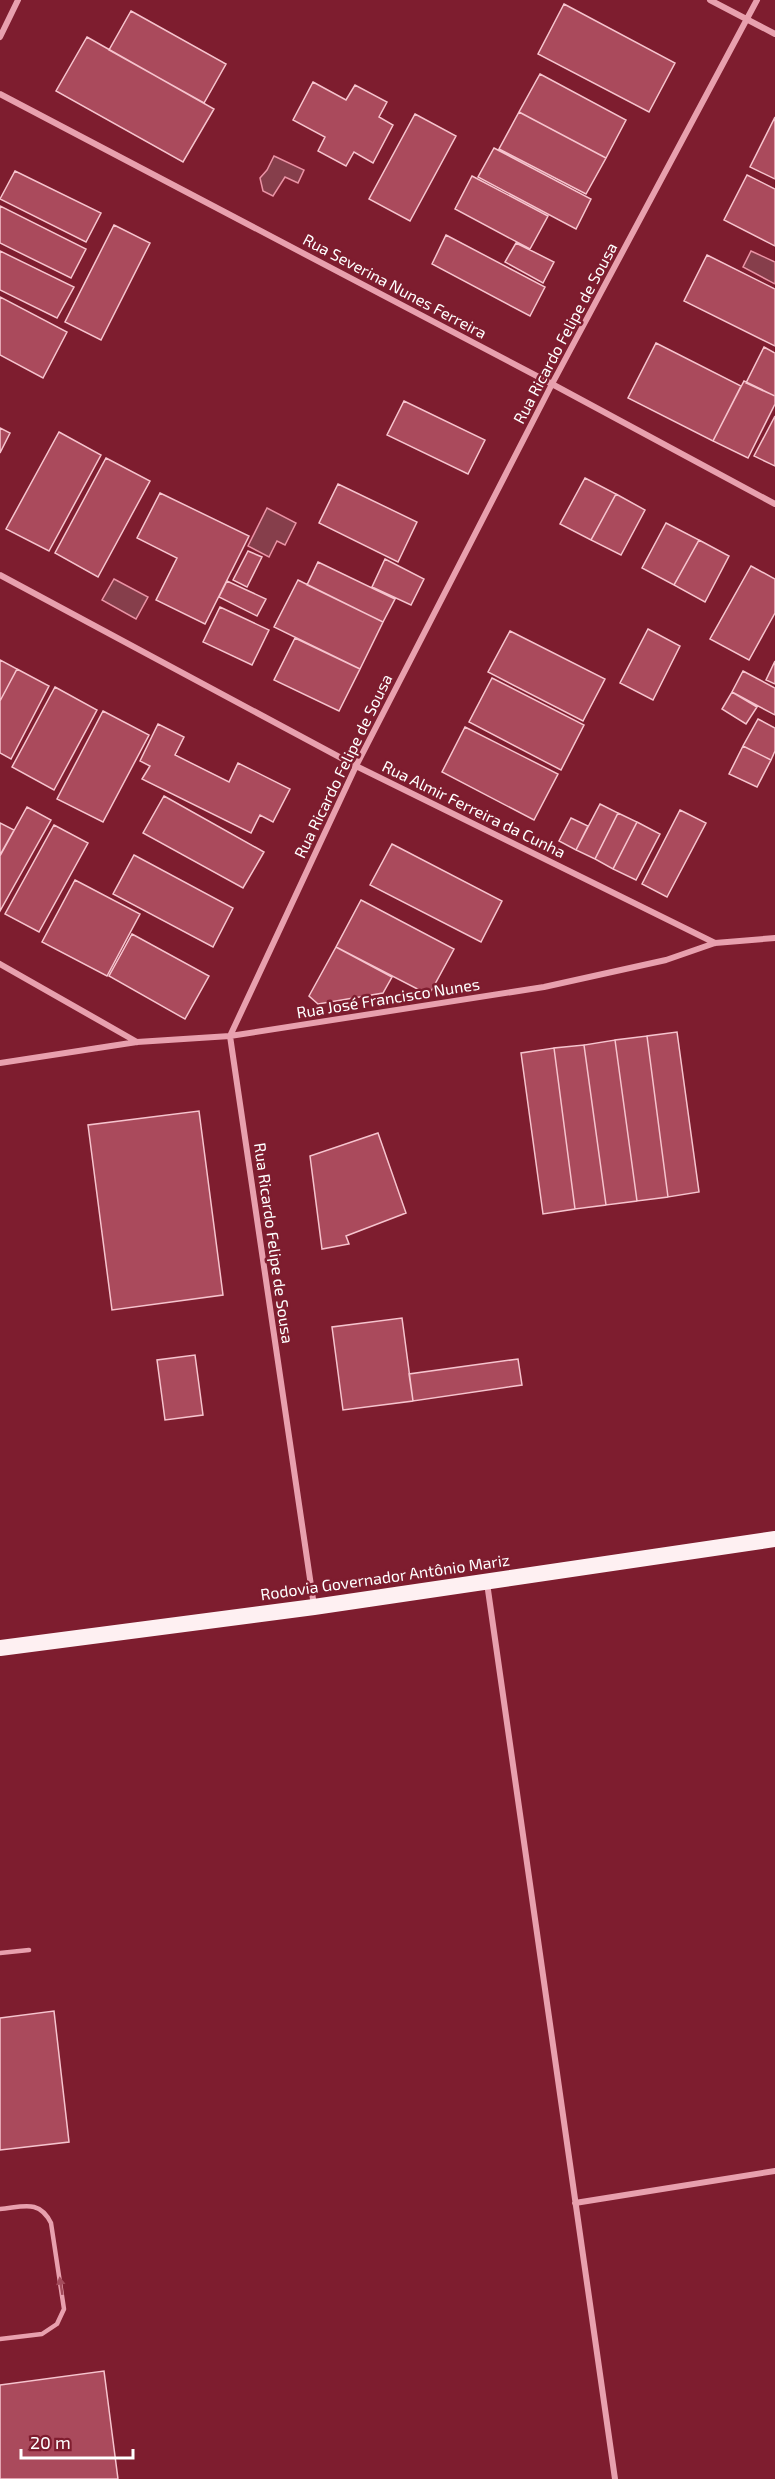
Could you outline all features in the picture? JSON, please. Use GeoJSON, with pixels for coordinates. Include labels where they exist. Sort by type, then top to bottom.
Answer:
{"type":"FeatureCollection","features":[{"type":"Feature","properties":{"kind":"highway","name":"Rodovia Governador Antônio Mariz"},"geometry":{"type":"LineString","coordinates":[[0,1648],[314,1607],[775,1539]]}},
{"type":"Feature","properties":{"kind":"street"},"geometry":{"type":"LineString","coordinates":[[0,37],[18,0]]}},
{"type":"Feature","properties":{"kind":"street"},"geometry":{"type":"LineString","coordinates":[[710,0],[775,34]]}},
{"type":"Feature","properties":{"kind":"street","name":"Rua Ricardo Felipe de Sousa"},"geometry":{"type":"LineString","coordinates":[[314,1607],[230,1036],[356,766],[552,384],[757,0]]}},
{"type":"Feature","properties":{"kind":"street","name":"Rua Severina Nunes Ferreira"},"geometry":{"type":"LineString","coordinates":[[0,94],[775,504]]}},
{"type":"Feature","properties":{"kind":"street","name":"Rua Almir Ferreira da Cunha"},"geometry":{"type":"LineString","coordinates":[[0,576],[356,766],[715,943]]}},
{"type":"Feature","properties":{"kind":"street","name":"Rua José Francisco Nunes"},"geometry":{"type":"LineString","coordinates":[[0,1063],[137,1042],[230,1036],[544,987],[666,960],[715,943],[775,938]]}},
{"type":"Feature","properties":{"kind":"street"},"geometry":{"type":"LineString","coordinates":[[0,964],[137,1042]]}},
{"type":"Feature","properties":{"kind":"street"},"geometry":{"type":"LineString","coordinates":[[486,1581],[615,2479]]}},
{"type":"Feature","properties":{"kind":"street"},"geometry":{"type":"LineString","coordinates":[[575,2203],[775,2171]]}},
{"type":"Feature","properties":{"kind":"lane"},"geometry":{"type":"LineString","coordinates":[[0,1953],[29,1950]]}},
{"type":"Feature","properties":{"kind":"lane"},"geometry":{"type":"LineString","coordinates":[[0,2209],[32,2205],[45,2211],[51,2223],[64,2309],[57,2324],[42,2334],[0,2339]]}},
{"type":"Feature","properties":{"kind":"shaded area"},"geometry":{"type":"Polygon","coordinates":[[[274,156],[304,170],[298,183],[285,177],[273,196],[263,191],[260,178],[274,156]]]}},
{"type":"Feature","properties":{"kind":"shaded area"},"geometry":{"type":"Polygon","coordinates":[[[751,251],[775,262],[775,284],[743,267],[751,251]]]}},
{"type":"Feature","properties":{"kind":"shaded area"},"geometry":{"type":"Polygon","coordinates":[[[267,508],[296,523],[285,545],[277,541],[269,557],[248,546],[267,508]]]}},
{"type":"Feature","properties":{"kind":"shaded area"},"geometry":{"type":"Polygon","coordinates":[[[114,579],[148,597],[136,619],[102,600],[114,579]]]}},
{"type":"Feature","properties":{"kind":"building"},"geometry":{"type":"Polygon","coordinates":[[[564,4],[675,63],[649,112],[538,54],[564,4]]]}},
{"type":"Feature","properties":{"kind":"building"},"geometry":{"type":"Polygon","coordinates":[[[131,11],[226,64],[204,103],[109,50],[131,11]]]}},
{"type":"Feature","properties":{"kind":"building"},"geometry":{"type":"Polygon","coordinates":[[[87,37],[214,109],[183,162],[56,91],[87,37]]]}},
{"type":"Feature","properties":{"kind":"building"},"geometry":{"type":"Polygon","coordinates":[[[540,74],[626,120],[606,158],[519,112],[540,74]]]}},
{"type":"Feature","properties":{"kind":"building"},"geometry":{"type":"Polygon","coordinates":[[[313,82],[346,100],[355,85],[387,102],[379,117],[393,125],[373,163],[354,152],[346,166],[318,151],[325,137],[293,120],[313,82]]]}},
{"type":"Feature","properties":{"kind":"building"},"geometry":{"type":"Polygon","coordinates":[[[519,112],[606,158],[586,194],[499,149],[519,112]]]}},
{"type":"Feature","properties":{"kind":"building"},"geometry":{"type":"Polygon","coordinates":[[[415,114],[456,136],[410,221],[369,199],[415,114]]]}},
{"type":"Feature","properties":{"kind":"building"},"geometry":{"type":"Polygon","coordinates":[[[775,117],[775,179],[750,167],[775,117]]]}},
{"type":"Feature","properties":{"kind":"building"},"geometry":{"type":"Polygon","coordinates":[[[494,148],[591,199],[576,229],[478,177],[494,148]]]}},
{"type":"Feature","properties":{"kind":"building"},"geometry":{"type":"Polygon","coordinates":[[[15,171],[101,213],[86,242],[0,199],[15,171]]]}},
{"type":"Feature","properties":{"kind":"building"},"geometry":{"type":"Polygon","coordinates":[[[747,175],[775,189],[775,246],[724,220],[747,175]]]}},
{"type":"Feature","properties":{"kind":"building"},"geometry":{"type":"Polygon","coordinates":[[[472,176],[548,216],[530,249],[455,209],[472,176]]]}},
{"type":"Feature","properties":{"kind":"building"},"geometry":{"type":"Polygon","coordinates":[[[0,206],[86,249],[71,278],[0,243],[0,206]]]}},
{"type":"Feature","properties":{"kind":"building"},"geometry":{"type":"Polygon","coordinates":[[[114,225],[150,243],[101,340],[65,322],[114,225]]]}},
{"type":"Feature","properties":{"kind":"building"},"geometry":{"type":"Polygon","coordinates":[[[446,235],[545,287],[530,316],[432,264],[446,235]]]}},
{"type":"Feature","properties":{"kind":"building"},"geometry":{"type":"Polygon","coordinates":[[[516,243],[554,262],[543,283],[505,262],[516,243]]]}},
{"type":"Feature","properties":{"kind":"building"},"geometry":{"type":"Polygon","coordinates":[[[0,251],[74,287],[57,318],[0,290],[0,251]]]}},
{"type":"Feature","properties":{"kind":"building"},"geometry":{"type":"Polygon","coordinates":[[[707,255],[775,289],[775,346],[684,301],[707,255]]]}},
{"type":"Feature","properties":{"kind":"building"},"geometry":{"type":"Polygon","coordinates":[[[0,297],[67,332],[43,378],[0,355],[0,297]]]}},
{"type":"Feature","properties":{"kind":"building"},"geometry":{"type":"Polygon","coordinates":[[[656,343],[741,386],[713,441],[628,398],[656,343]]]}},
{"type":"Feature","properties":{"kind":"building"},"geometry":{"type":"Polygon","coordinates":[[[764,347],[775,353],[775,396],[746,383],[764,347]]]}},
{"type":"Feature","properties":{"kind":"building"},"geometry":{"type":"Polygon","coordinates":[[[744,381],[775,396],[775,404],[748,458],[713,441],[744,381]]]}},
{"type":"Feature","properties":{"kind":"building"},"geometry":{"type":"Polygon","coordinates":[[[404,401],[485,440],[468,474],[387,435],[404,401]]]}},
{"type":"Feature","properties":{"kind":"building"},"geometry":{"type":"Polygon","coordinates":[[[775,416],[775,466],[754,456],[775,416]]]}},
{"type":"Feature","properties":{"kind":"building"},"geometry":{"type":"Polygon","coordinates":[[[0,428],[10,433],[0,453],[0,428]]]}},
{"type":"Feature","properties":{"kind":"building"},"geometry":{"type":"Polygon","coordinates":[[[59,432],[101,455],[49,551],[6,529],[59,432]]]}},
{"type":"Feature","properties":{"kind":"building"},"geometry":{"type":"Polygon","coordinates":[[[106,458],[150,481],[98,577],[55,553],[106,458]]]}},
{"type":"Feature","properties":{"kind":"building"},"geometry":{"type":"Polygon","coordinates":[[[585,478],[616,494],[591,540],[560,524],[585,478]]]}},
{"type":"Feature","properties":{"kind":"building"},"geometry":{"type":"Polygon","coordinates":[[[338,484],[417,522],[398,562],[319,523],[338,484]]]}},
{"type":"Feature","properties":{"kind":"building"},"geometry":{"type":"Polygon","coordinates":[[[160,493],[249,536],[205,624],[156,600],[177,558],[137,538],[160,493]]]}},
{"type":"Feature","properties":{"kind":"building"},"geometry":{"type":"Polygon","coordinates":[[[616,494],[645,510],[621,555],[591,540],[616,494]]]}},
{"type":"Feature","properties":{"kind":"building"},"geometry":{"type":"Polygon","coordinates":[[[666,523],[699,540],[674,585],[642,568],[666,523]]]}},
{"type":"Feature","properties":{"kind":"building"},"geometry":{"type":"Polygon","coordinates":[[[699,540],[729,556],[705,602],[674,585],[699,540]]]}},
{"type":"Feature","properties":{"kind":"building"},"geometry":{"type":"Polygon","coordinates":[[[248,551],[262,557],[247,587],[233,580],[248,551]]]}},
{"type":"Feature","properties":{"kind":"building"},"geometry":{"type":"Polygon","coordinates":[[[385,559],[424,579],[411,605],[372,587],[385,559]]]}},
{"type":"Feature","properties":{"kind":"building"},"geometry":{"type":"Polygon","coordinates":[[[318,562],[395,599],[383,622],[307,585],[318,562]]]}},
{"type":"Feature","properties":{"kind":"building"},"geometry":{"type":"Polygon","coordinates":[[[751,566],[775,579],[775,613],[749,660],[710,639],[751,566]]]}},
{"type":"Feature","properties":{"kind":"building"},"geometry":{"type":"Polygon","coordinates":[[[298,580],[383,622],[360,669],[274,627],[298,580]]]}},
{"type":"Feature","properties":{"kind":"building"},"geometry":{"type":"Polygon","coordinates":[[[227,581],[266,599],[257,616],[219,597],[227,581]]]}},
{"type":"Feature","properties":{"kind":"building"},"geometry":{"type":"Polygon","coordinates":[[[220,607],[269,630],[252,665],[203,642],[220,607]]]}},
{"type":"Feature","properties":{"kind":"building"},"geometry":{"type":"Polygon","coordinates":[[[648,629],[680,646],[653,700],[620,683],[648,629]]]}},
{"type":"Feature","properties":{"kind":"building"},"geometry":{"type":"Polygon","coordinates":[[[510,631],[605,679],[583,721],[488,672],[510,631]]]}},
{"type":"Feature","properties":{"kind":"building"},"geometry":{"type":"Polygon","coordinates":[[[295,638],[360,669],[339,711],[274,680],[295,638]]]}},
{"type":"Feature","properties":{"kind":"building"},"geometry":{"type":"Polygon","coordinates":[[[0,660],[17,669],[0,701],[0,660]]]}},
{"type":"Feature","properties":{"kind":"building"},"geometry":{"type":"Polygon","coordinates":[[[775,661],[775,684],[766,680],[775,661]]]}},
{"type":"Feature","properties":{"kind":"building"},"geometry":{"type":"Polygon","coordinates":[[[17,669],[49,686],[11,759],[0,753],[0,701],[17,669]]]}},
{"type":"Feature","properties":{"kind":"building"},"geometry":{"type":"Polygon","coordinates":[[[743,671],[775,688],[775,715],[732,692],[743,671]]]}},
{"type":"Feature","properties":{"kind":"building"},"geometry":{"type":"Polygon","coordinates":[[[492,678],[584,725],[561,770],[469,722],[492,678]]]}},
{"type":"Feature","properties":{"kind":"building"},"geometry":{"type":"Polygon","coordinates":[[[55,687],[97,710],[54,790],[12,767],[55,687]]]}},
{"type":"Feature","properties":{"kind":"building"},"geometry":{"type":"Polygon","coordinates":[[[732,692],[757,707],[746,724],[722,709],[732,692]]]}},
{"type":"Feature","properties":{"kind":"building"},"geometry":{"type":"Polygon","coordinates":[[[103,711],[149,735],[103,822],[57,799],[103,711]]]}},
{"type":"Feature","properties":{"kind":"building"},"geometry":{"type":"Polygon","coordinates":[[[758,719],[775,728],[775,751],[771,760],[743,746],[758,719]]]}},
{"type":"Feature","properties":{"kind":"building"},"geometry":{"type":"Polygon","coordinates":[[[158,724],[184,737],[175,755],[229,782],[238,763],[290,789],[273,822],[260,815],[251,833],[142,779],[150,766],[140,761],[158,724]]]}},
{"type":"Feature","properties":{"kind":"building"},"geometry":{"type":"Polygon","coordinates":[[[465,727],[558,774],[534,820],[442,772],[465,727]]]}},
{"type":"Feature","properties":{"kind":"building"},"geometry":{"type":"Polygon","coordinates":[[[743,746],[771,760],[757,787],[729,774],[743,746]]]}},
{"type":"Feature","properties":{"kind":"building"},"geometry":{"type":"Polygon","coordinates":[[[164,796],[264,852],[243,888],[143,833],[164,796]]]}},
{"type":"Feature","properties":{"kind":"building"},"geometry":{"type":"Polygon","coordinates":[[[600,804],[618,813],[595,859],[576,850],[600,804]]]}},
{"type":"Feature","properties":{"kind":"building"},"geometry":{"type":"Polygon","coordinates":[[[27,807],[51,820],[0,911],[0,856],[27,807]]]}},
{"type":"Feature","properties":{"kind":"building"},"geometry":{"type":"Polygon","coordinates":[[[680,810],[706,823],[667,897],[642,884],[680,810]]]}},
{"type":"Feature","properties":{"kind":"building"},"geometry":{"type":"Polygon","coordinates":[[[618,813],[637,822],[613,869],[595,859],[618,813]]]}},
{"type":"Feature","properties":{"kind":"building"},"geometry":{"type":"Polygon","coordinates":[[[571,818],[588,826],[576,850],[559,841],[571,818]]]}},
{"type":"Feature","properties":{"kind":"building"},"geometry":{"type":"Polygon","coordinates":[[[637,822],[660,834],[636,880],[613,869],[637,822]]]}},
{"type":"Feature","properties":{"kind":"building"},"geometry":{"type":"Polygon","coordinates":[[[0,823],[14,830],[0,855],[0,823]]]}},
{"type":"Feature","properties":{"kind":"building"},"geometry":{"type":"Polygon","coordinates":[[[54,825],[88,843],[39,932],[5,914],[54,825]]]}},
{"type":"Feature","properties":{"kind":"building"},"geometry":{"type":"Polygon","coordinates":[[[392,844],[502,901],[481,942],[370,885],[392,844]]]}},
{"type":"Feature","properties":{"kind":"building"},"geometry":{"type":"Polygon","coordinates":[[[134,855],[233,908],[213,947],[113,894],[134,855]]]}},
{"type":"Feature","properties":{"kind":"building"},"geometry":{"type":"Polygon","coordinates":[[[75,880],[140,914],[107,976],[42,942],[75,880]]]}},
{"type":"Feature","properties":{"kind":"building"},"geometry":{"type":"Polygon","coordinates":[[[361,900],[454,949],[429,995],[336,947],[361,900]]]}},
{"type":"Feature","properties":{"kind":"building"},"geometry":{"type":"Polygon","coordinates":[[[132,934],[209,976],[185,1019],[109,976],[132,934]]]}},
{"type":"Feature","properties":{"kind":"building"},"geometry":{"type":"Polygon","coordinates":[[[336,947],[392,977],[383,993],[318,1004],[309,996],[336,947]]]}},
{"type":"Feature","properties":{"kind":"building"},"geometry":{"type":"Polygon","coordinates":[[[677,1032],[699,1192],[668,1197],[647,1036],[677,1032]]]}},
{"type":"Feature","properties":{"kind":"building"},"geometry":{"type":"Polygon","coordinates":[[[647,1036],[668,1197],[637,1201],[615,1040],[647,1036]]]}},
{"type":"Feature","properties":{"kind":"building"},"geometry":{"type":"Polygon","coordinates":[[[615,1040],[637,1201],[606,1205],[584,1045],[615,1040]]]}},
{"type":"Feature","properties":{"kind":"building"},"geometry":{"type":"Polygon","coordinates":[[[584,1045],[606,1205],[575,1209],[554,1048],[584,1045]]]}},
{"type":"Feature","properties":{"kind":"building"},"geometry":{"type":"Polygon","coordinates":[[[554,1048],[575,1209],[543,1214],[521,1053],[554,1048]]]}},
{"type":"Feature","properties":{"kind":"building"},"geometry":{"type":"Polygon","coordinates":[[[199,1111],[223,1295],[112,1310],[88,1125],[199,1111]]]}},
{"type":"Feature","properties":{"kind":"building"},"geometry":{"type":"Polygon","coordinates":[[[378,1133],[406,1213],[346,1236],[349,1244],[322,1249],[310,1156],[378,1133]]]}},
{"type":"Feature","properties":{"kind":"building"},"geometry":{"type":"Polygon","coordinates":[[[402,1318],[413,1401],[343,1410],[332,1327],[402,1318]]]}},
{"type":"Feature","properties":{"kind":"building"},"geometry":{"type":"Polygon","coordinates":[[[195,1355],[203,1415],[165,1420],[157,1360],[195,1355]]]}},
{"type":"Feature","properties":{"kind":"building"},"geometry":{"type":"Polygon","coordinates":[[[518,1359],[522,1385],[413,1401],[409,1374],[518,1359]]]}},
{"type":"Feature","properties":{"kind":"building"},"geometry":{"type":"Polygon","coordinates":[[[54,2011],[69,2142],[0,2150],[0,2018],[54,2011]]]}},
{"type":"Feature","properties":{"kind":"building"},"geometry":{"type":"Polygon","coordinates":[[[104,2371],[118,2479],[0,2479],[0,2385],[104,2371]]]}}]}
